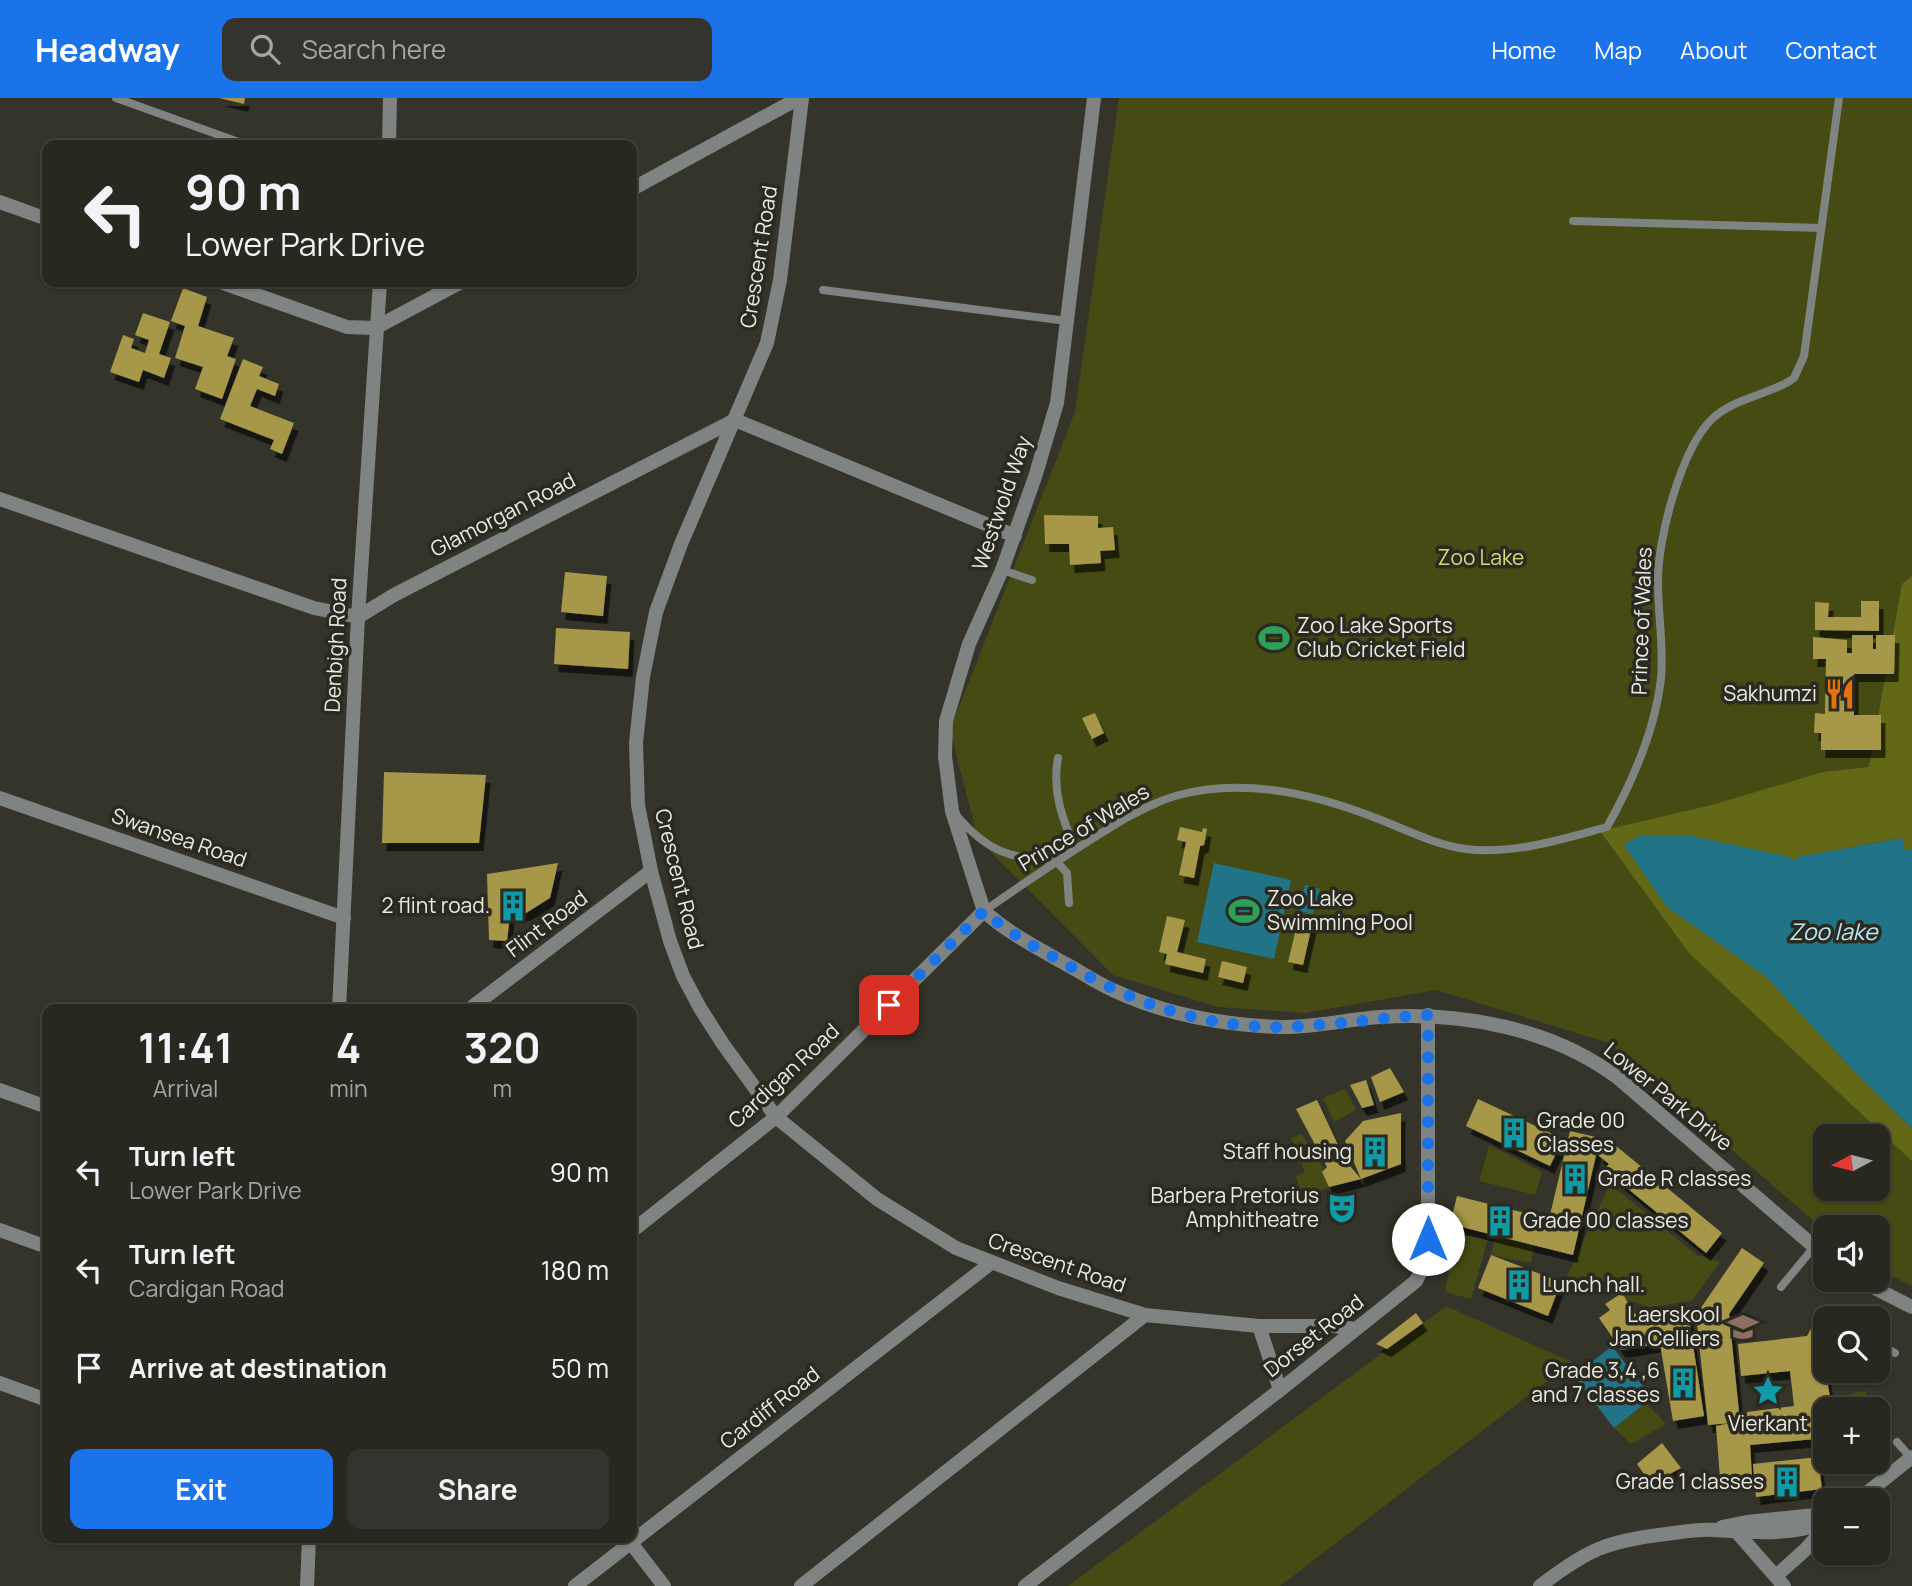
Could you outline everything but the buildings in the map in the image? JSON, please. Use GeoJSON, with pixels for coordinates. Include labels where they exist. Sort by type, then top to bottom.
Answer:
{"type":"FeatureCollection","features":[{"type":"Feature","properties":{"kind":"street"},"geometry":{"type":"LineString","coordinates":[[389,140],[390,98]]}},
{"type":"Feature","properties":{"kind":"street"},"geometry":{"type":"LineString","coordinates":[[637,186],[800,98]]}},
{"type":"Feature","properties":{"kind":"street","name":"Crescent Road"},"geometry":{"type":"LineString","coordinates":[[800,98],[780,280],[772,323],[757,370],[681,544],[656,612],[643,677],[636,743],[638,805],[651,871],[670,941],[683,975],[723,1044],[776,1117],[877,1199],[934,1237],[991,1263],[1058,1288],[1145,1315],[1259,1326],[1334,1326],[1355,1329]]}},
{"type":"Feature","properties":{"kind":"street","name":"Westwold Way"},"geometry":{"type":"LineString","coordinates":[[984,911],[953,811],[945,756],[946,721],[968,644],[1015,536],[1057,403],[1094,98]]}},
{"type":"Feature","properties":{"kind":"street"},"geometry":{"type":"LineString","coordinates":[[0,202],[42,217]]}},
{"type":"Feature","properties":{"kind":"street"},"geometry":{"type":"LineString","coordinates":[[234,287],[347,327],[375,328],[452,287]]}},
{"type":"Feature","properties":{"kind":"street","name":"Denbigh Road"},"geometry":{"type":"LineString","coordinates":[[339,1004],[358,617],[379,287]]}},
{"type":"Feature","properties":{"kind":"street"},"geometry":{"type":"LineString","coordinates":[[735,420],[1015,536]]}},
{"type":"Feature","properties":{"kind":"street","name":"Glamorgan Road"},"geometry":{"type":"LineString","coordinates":[[358,617],[394,594],[735,420]]}},
{"type":"Feature","properties":{"kind":"street"},"geometry":{"type":"LineString","coordinates":[[0,499],[314,608],[358,617]]}},
{"type":"Feature","properties":{"kind":"street","name":"Swansea Road"},"geometry":{"type":"LineString","coordinates":[[0,798],[344,918]]}},
{"type":"Feature","properties":{"kind":"street","name":"Flint Road"},"geometry":{"type":"LineString","coordinates":[[476,1004],[651,871]]}},
{"type":"Feature","properties":{"kind":"street","name":"Lower Park Drive"},"geometry":{"type":"LineString","coordinates":[[984,911],[1006,929],[1115,991],[1161,1009],[1198,1018],[1243,1025],[1282,1027],[1428,1015],[1474,1021],[1548,1040],[1588,1058],[1618,1078],[1813,1245]]}},
{"type":"Feature","properties":{"kind":"street","name":"Cardigan Road"},"geometry":{"type":"LineString","coordinates":[[637,1227],[776,1117],[984,911]]}},
{"type":"Feature","properties":{"kind":"street","name":"Dorset Road"},"geometry":{"type":"LineString","coordinates":[[1025,1586],[1280,1390],[1416,1281],[1426,1261],[1428,1015]]}},
{"type":"Feature","properties":{"kind":"street"},"geometry":{"type":"LineString","coordinates":[[0,1090],[42,1105]]}},
{"type":"Feature","properties":{"kind":"street"},"geometry":{"type":"LineString","coordinates":[[0,1230],[42,1245]]}},
{"type":"Feature","properties":{"kind":"street","name":"Cardiff Road"},"geometry":{"type":"LineString","coordinates":[[637,1538],[991,1263]]}},
{"type":"Feature","properties":{"kind":"street"},"geometry":{"type":"LineString","coordinates":[[1883,1292],[1912,1307]]}},
{"type":"Feature","properties":{"kind":"street"},"geometry":{"type":"LineString","coordinates":[[800,1586],[1145,1315]]}},
{"type":"Feature","properties":{"kind":"street"},"geometry":{"type":"LineString","coordinates":[[1259,1326],[1280,1390]]}},
{"type":"Feature","properties":{"kind":"street"},"geometry":{"type":"LineString","coordinates":[[0,1383],[42,1398]]}},
{"type":"Feature","properties":{"kind":"street"},"geometry":{"type":"LineString","coordinates":[[1873,1488],[1911,1458]]}},
{"type":"Feature","properties":{"kind":"street"},"geometry":{"type":"LineString","coordinates":[[1540,1586],[1571,1562],[1610,1543],[1632,1538],[1751,1527],[1813,1516]]}},
{"type":"Feature","properties":{"kind":"street"},"geometry":{"type":"LineString","coordinates":[[1751,1527],[1797,1529],[1813,1527]]}},
{"type":"Feature","properties":{"kind":"street"},"geometry":{"type":"LineString","coordinates":[[1751,1527],[1777,1577]]}},
{"type":"Feature","properties":{"kind":"street"},"geometry":{"type":"LineString","coordinates":[[1733,1529],[1777,1577]]}},
{"type":"Feature","properties":{"kind":"street"},"geometry":{"type":"LineString","coordinates":[[1777,1577],[1813,1540]]}},
{"type":"Feature","properties":{"kind":"street"},"geometry":{"type":"LineString","coordinates":[[307,1586],[309,1543]]}},
{"type":"Feature","properties":{"kind":"street"},"geometry":{"type":"LineString","coordinates":[[631,1543],[664,1586]]}},
{"type":"Feature","properties":{"kind":"street","name":"Cardiff Road"},"geometry":{"type":"LineString","coordinates":[[575,1586],[631,1543]]}},
{"type":"Feature","properties":{"kind":"lane"},"geometry":{"type":"LineString","coordinates":[[116,98],[233,140]]}},
{"type":"Feature","properties":{"kind":"lane","name":"Prince of Wales"},"geometry":{"type":"LineString","coordinates":[[984,911],[1075,848],[1149,805],[1177,795],[1220,787],[1325,800],[1411,833],[1450,846],[1469,849],[1514,848],[1607,827],[1633,775],[1652,726],[1661,677],[1659,559],[1666,523],[1683,472],[1697,440],[1714,418],[1728,407],[1788,382],[1794,378],[1801,366],[1809,329],[1839,98]]}},
{"type":"Feature","properties":{"kind":"lane"},"geometry":{"type":"LineString","coordinates":[[1573,221],[1821,228]]}},
{"type":"Feature","properties":{"kind":"lane"},"geometry":{"type":"LineString","coordinates":[[823,290],[1067,321]]}},
{"type":"Feature","properties":{"kind":"lane"},"geometry":{"type":"LineString","coordinates":[[1002,569],[1032,580]]}},
{"type":"Feature","properties":{"kind":"lane"},"geometry":{"type":"LineString","coordinates":[[1058,758],[1055,779],[1059,809],[1075,848]]}},
{"type":"Feature","properties":{"kind":"lane"},"geometry":{"type":"LineString","coordinates":[[953,811],[972,834],[1007,855],[1056,861],[1067,873],[1069,903]]}},
{"type":"Feature","properties":{"kind":"lane"},"geometry":{"type":"LineString","coordinates":[[1781,1287],[1813,1257]]}},
{"type":"Feature","properties":{"kind":"lane"},"geometry":{"type":"LineString","coordinates":[[1890,1350],[1895,1353]]}},
{"type":"Feature","properties":{"kind":"lane"},"geometry":{"type":"LineString","coordinates":[[1897,1442],[1911,1458]]}},
{"type":"Feature","properties":{"kind":"green space","name":"Zoo Lake"},"geometry":{"type":"Polygon","coordinates":[[[1119,98],[1912,98],[1912,1286],[1890,1275],[1890,1215],[1813,1215],[1813,1221],[1609,1043],[1436,990],[1305,1013],[1218,1007],[1113,975],[978,839],[950,730],[1075,412],[1119,98]]]}},
{"type":"Feature","properties":{"kind":"green space"},"geometry":{"type":"Polygon","coordinates":[[[1912,576],[1912,849],[1905,851],[1901,838],[1798,857],[1794,861],[1789,860],[1667,907],[1765,976],[1912,1128],[1912,1161],[1890,1140],[1890,1124],[1872,1124],[1689,953],[1600,831],[1712,805],[1823,772],[1869,767],[1902,584],[1912,576]]]}},
{"type":"Feature","properties":{"kind":"green space"},"geometry":{"type":"Polygon","coordinates":[[[1345,1089],[1356,1110],[1334,1122],[1323,1098],[1345,1089]]]}},
{"type":"Feature","properties":{"kind":"green space"},"geometry":{"type":"Polygon","coordinates":[[[1302,1134],[1322,1166],[1329,1187],[1302,1197],[1296,1176],[1305,1172],[1291,1138],[1302,1134]]]}},
{"type":"Feature","properties":{"kind":"green space"},"geometry":{"type":"Polygon","coordinates":[[[1489,1145],[1542,1172],[1535,1195],[1479,1181],[1489,1145]]]}},
{"type":"Feature","properties":{"kind":"green space"},"geometry":{"type":"Polygon","coordinates":[[[1610,1184],[1697,1255],[1720,1262],[1692,1301],[1650,1307],[1565,1280],[1610,1184]]]}},
{"type":"Feature","properties":{"kind":"green space"},"geometry":{"type":"Polygon","coordinates":[[[1456,1234],[1488,1239],[1471,1299],[1445,1292],[1456,1234]]]}},
{"type":"Feature","properties":{"kind":"green space"},"geometry":{"type":"Polygon","coordinates":[[[1496,1235],[1534,1245],[1531,1263],[1491,1255],[1496,1235]]]}},
{"type":"Feature","properties":{"kind":"green space"},"geometry":{"type":"Polygon","coordinates":[[[1446,1306],[1572,1362],[1280,1586],[1068,1586],[1446,1306]]]}},
{"type":"Feature","properties":{"kind":"green space"},"geometry":{"type":"Polygon","coordinates":[[[1866,1391],[1867,1397],[1835,1397],[1866,1391]]]}},
{"type":"Feature","properties":{"kind":"green space"},"geometry":{"type":"Polygon","coordinates":[[[1646,1403],[1666,1424],[1631,1444],[1614,1428],[1646,1403]]]}},
{"type":"Feature","properties":{"kind":"water","name":"Zoo lake"},"geometry":{"type":"Polygon","coordinates":[[[1640,835],[1687,835],[1786,856],[1794,861],[1797,857],[1902,838],[1905,851],[1912,849],[1912,1128],[1765,976],[1667,907],[1624,845],[1640,835]]]}},
{"type":"Feature","properties":{"kind":"water","name":"Zoo Lake Swimming Pool"},"geometry":{"type":"Polygon","coordinates":[[[1214,863],[1291,880],[1274,959],[1197,942],[1214,863]]]}},
{"type":"Feature","properties":{"kind":"water"},"geometry":{"type":"Polygon","coordinates":[[[1305,885],[1320,889],[1313,914],[1298,911],[1305,885]]]}},
{"type":"Feature","properties":{"kind":"water"},"geometry":{"type":"Polygon","coordinates":[[[1612,1346],[1652,1398],[1614,1428],[1574,1376],[1612,1346]]]}},
{"type":"Feature","properties":{"kind":"place","name":"Zoo Lake Sports Club Cricket Field"},"geometry":{"type":"Point","coordinates":[1274,638]}},
{"type":"Feature","properties":{"kind":"place","name":"Sakhumzi"},"geometry":{"type":"Point","coordinates":[1840,694]}},
{"type":"Feature","properties":{"kind":"place","name":"2 flint road."},"geometry":{"type":"Point","coordinates":[513,906]}},
{"type":"Feature","properties":{"kind":"place","name":"Zoo Lake Swimming Pool"},"geometry":{"type":"Point","coordinates":[1244,911]}},
{"type":"Feature","properties":{"kind":"place","name":"Grade 00 Classes"},"geometry":{"type":"Point","coordinates":[1514,1133]}},
{"type":"Feature","properties":{"kind":"place","name":"Staff housing"},"geometry":{"type":"Point","coordinates":[1375,1152]}},
{"type":"Feature","properties":{"kind":"place","name":"Grade R classes"},"geometry":{"type":"Point","coordinates":[1575,1179]}},
{"type":"Feature","properties":{"kind":"place","name":"Barbera Pretorius Amphitheatre"},"geometry":{"type":"Point","coordinates":[1342,1208]}},
{"type":"Feature","properties":{"kind":"place","name":"Grade 00 classes"},"geometry":{"type":"Point","coordinates":[1500,1221]}},
{"type":"Feature","properties":{"kind":"place","name":"Lunch hall."},"geometry":{"type":"Point","coordinates":[1519,1285]}},
{"type":"Feature","properties":{"kind":"place","name":"Laerskool Jan Celliers"},"geometry":{"type":"Point","coordinates":[1743,1327]}},
{"type":"Feature","properties":{"kind":"place","name":"Grade 3,4 ,6 and 7 classes"},"geometry":{"type":"Point","coordinates":[1683,1383]}},
{"type":"Feature","properties":{"kind":"place","name":"Vierkant"},"geometry":{"type":"Point","coordinates":[1768,1391]}},
{"type":"Feature","properties":{"kind":"place","name":"Grade 1 classes"},"geometry":{"type":"Point","coordinates":[1787,1482]}},
{"type":"Feature","properties":{"kind":"route"},"geometry":{"type":"LineString","coordinates":[[889,1005],[984,911],[994,921],[1032,945],[1115,991],[1161,1009],[1198,1018],[1243,1025],[1282,1027],[1428,1015],[1428,1239]]}}]}
